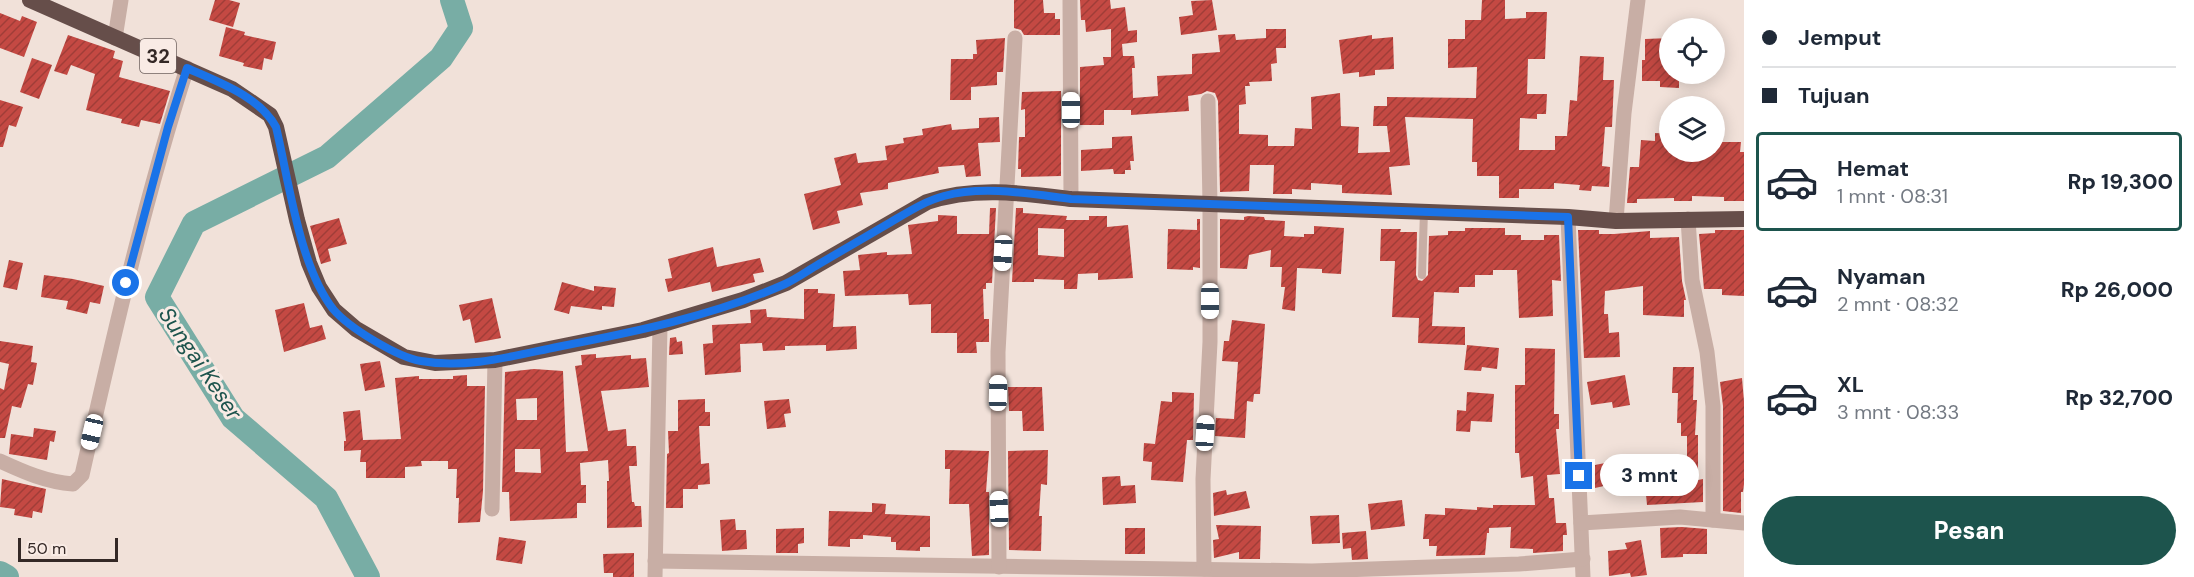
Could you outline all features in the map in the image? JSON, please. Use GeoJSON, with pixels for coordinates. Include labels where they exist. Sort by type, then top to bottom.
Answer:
{"type":"FeatureCollection","features":[{"type":"Feature","properties":{"kind":"highway","name":"32"},"geometry":{"type":"LineString","coordinates":[[30,0],[232,89],[270,115],[276,127],[309,263],[319,287],[334,310],[356,329],[404,357],[418,361],[435,363],[495,360],[660,326],[743,300],[786,283],[927,202],[946,195],[1007,193],[1071,199],[1424,211],[1616,221],[1744,219]]}},
{"type":"Feature","properties":{"kind":"street"},"geometry":{"type":"LineString","coordinates":[[115,38],[121,0]]}},
{"type":"Feature","properties":{"kind":"street"},"geometry":{"type":"LineString","coordinates":[[1070,0],[1071,199]]}},
{"type":"Feature","properties":{"kind":"street"},"geometry":{"type":"LineString","coordinates":[[1616,221],[1624,113],[1638,0]]}},
{"type":"Feature","properties":{"kind":"street"},"geometry":{"type":"LineString","coordinates":[[999,567],[998,352],[1015,38]]}},
{"type":"Feature","properties":{"kind":"street"},"geometry":{"type":"LineString","coordinates":[[0,461],[45,481],[73,484],[82,475],[131,262],[168,127],[187,68]]}},
{"type":"Feature","properties":{"kind":"street"},"geometry":{"type":"LineString","coordinates":[[1204,569],[1203,479],[1210,342],[1208,101]]}},
{"type":"Feature","properties":{"kind":"street"},"geometry":{"type":"LineString","coordinates":[[1568,217],[1583,577]]}},
{"type":"Feature","properties":{"kind":"street"},"geometry":{"type":"LineString","coordinates":[[1688,219],[1692,280],[1707,352],[1713,406],[1713,520]]}},
{"type":"Feature","properties":{"kind":"street"},"geometry":{"type":"LineString","coordinates":[[655,577],[660,326]]}},
{"type":"Feature","properties":{"kind":"street"},"geometry":{"type":"LineString","coordinates":[[492,509],[495,360]]}},
{"type":"Feature","properties":{"kind":"street"},"geometry":{"type":"LineString","coordinates":[[1581,523],[1680,517],[1744,524]]}},
{"type":"Feature","properties":{"kind":"street"},"geometry":{"type":"LineString","coordinates":[[655,561],[906,571],[999,567],[1347,570],[1519,564],[1583,559]]}},
{"type":"Feature","properties":{"kind":"lane"},"geometry":{"type":"LineString","coordinates":[[1422,275],[1424,211]]}},
{"type":"Feature","properties":{"kind":"building"},"geometry":{"type":"Polygon","coordinates":[[[215,0],[240,3],[233,27],[209,20],[215,0]]]}},
{"type":"Feature","properties":{"kind":"building"},"geometry":{"type":"Polygon","coordinates":[[[1014,0],[1043,0],[1044,13],[1055,13],[1055,19],[1060,19],[1060,35],[1024,35],[1021,30],[1014,28],[1014,0]]]}},
{"type":"Feature","properties":{"kind":"building"},"geometry":{"type":"Polygon","coordinates":[[[1080,0],[1110,0],[1111,9],[1125,7],[1128,31],[1137,30],[1137,42],[1122,44],[1123,56],[1134,56],[1133,98],[1158,96],[1157,76],[1192,74],[1192,54],[1220,52],[1218,35],[1235,34],[1236,40],[1266,38],[1266,29],[1286,29],[1286,48],[1276,48],[1277,63],[1271,64],[1272,81],[1249,82],[1250,86],[1245,86],[1246,104],[1239,105],[1239,134],[1268,135],[1268,146],[1294,146],[1295,128],[1312,129],[1311,97],[1340,93],[1341,126],[1359,127],[1358,153],[1390,152],[1387,126],[1373,126],[1374,106],[1387,106],[1387,97],[1476,98],[1477,67],[1448,68],[1448,39],[1465,39],[1465,20],[1481,20],[1482,0],[1505,0],[1505,19],[1526,18],[1526,12],[1547,12],[1545,59],[1528,59],[1527,94],[1547,94],[1546,114],[1537,114],[1537,119],[1520,118],[1519,150],[1555,150],[1555,136],[1567,136],[1570,100],[1577,101],[1580,56],[1604,57],[1603,80],[1614,80],[1612,127],[1605,127],[1602,166],[1610,167],[1609,187],[1592,186],[1591,191],[1579,190],[1580,185],[1554,183],[1554,189],[1519,189],[1519,198],[1499,198],[1499,176],[1477,176],[1477,162],[1472,162],[1473,119],[1405,117],[1410,165],[1389,167],[1392,195],[1342,193],[1342,185],[1311,183],[1311,190],[1292,189],[1292,194],[1273,194],[1274,165],[1250,165],[1249,191],[1220,192],[1218,101],[1215,93],[1207,91],[1188,96],[1189,111],[1131,115],[1131,110],[1104,110],[1104,125],[1080,125],[1080,67],[1104,65],[1103,57],[1111,57],[1111,29],[1086,32],[1085,20],[1081,20],[1080,0]]]}},
{"type":"Feature","properties":{"kind":"building"},"geometry":{"type":"Polygon","coordinates":[[[1212,0],[1217,30],[1181,35],[1179,17],[1193,15],[1191,1],[1212,0]]]}},
{"type":"Feature","properties":{"kind":"building"},"geometry":{"type":"Polygon","coordinates":[[[0,13],[20,21],[22,16],[37,22],[24,57],[0,48],[0,13]]]}},
{"type":"Feature","properties":{"kind":"building"},"geometry":{"type":"Polygon","coordinates":[[[226,27],[245,32],[244,35],[276,42],[272,60],[264,58],[262,70],[243,66],[244,63],[219,56],[226,27]]]}},
{"type":"Feature","properties":{"kind":"building"},"geometry":{"type":"Polygon","coordinates":[[[68,35],[115,51],[113,58],[123,61],[119,77],[170,91],[160,124],[141,120],[139,127],[121,123],[122,119],[86,110],[95,74],[71,65],[67,75],[54,71],[68,35]]]}},
{"type":"Feature","properties":{"kind":"building"},"geometry":{"type":"Polygon","coordinates":[[[1372,35],[1372,39],[1393,37],[1394,69],[1375,70],[1375,75],[1359,77],[1359,72],[1343,74],[1339,40],[1372,35]]]}},
{"type":"Feature","properties":{"kind":"building"},"geometry":{"type":"Polygon","coordinates":[[[1005,38],[1003,72],[997,72],[997,85],[971,87],[971,100],[950,100],[951,59],[973,59],[973,54],[977,54],[976,40],[1005,38]]]}},
{"type":"Feature","properties":{"kind":"building"},"geometry":{"type":"Polygon","coordinates":[[[1659,38],[1659,81],[1642,81],[1645,39],[1659,38]]]}},
{"type":"Feature","properties":{"kind":"building"},"geometry":{"type":"Polygon","coordinates":[[[32,58],[52,65],[39,99],[20,92],[32,58]]]}},
{"type":"Feature","properties":{"kind":"building"},"geometry":{"type":"Polygon","coordinates":[[[1660,84],[1679,84],[1679,88],[1660,87],[1660,84]]]}},
{"type":"Feature","properties":{"kind":"building"},"geometry":{"type":"Polygon","coordinates":[[[1061,91],[1061,176],[1021,177],[1021,169],[1018,169],[1019,137],[1025,137],[1025,109],[1021,110],[1022,92],[1061,91]]]}},
{"type":"Feature","properties":{"kind":"building"},"geometry":{"type":"Polygon","coordinates":[[[0,100],[23,107],[16,127],[9,125],[3,147],[0,147],[0,100]]]}},
{"type":"Feature","properties":{"kind":"building"},"geometry":{"type":"Polygon","coordinates":[[[999,117],[1000,142],[978,143],[981,176],[966,177],[964,165],[938,167],[939,173],[888,183],[888,189],[860,193],[863,205],[837,211],[840,223],[813,230],[804,194],[841,185],[834,158],[856,153],[858,163],[887,160],[885,146],[904,143],[903,138],[923,135],[922,129],[951,124],[952,130],[979,128],[979,118],[999,117]]]}},
{"type":"Feature","properties":{"kind":"building"},"geometry":{"type":"Polygon","coordinates":[[[1655,133],[1659,133],[1659,162],[1725,162],[1725,142],[1741,142],[1740,152],[1744,152],[1744,201],[1724,201],[1724,197],[1692,196],[1692,201],[1674,201],[1674,198],[1637,199],[1637,203],[1627,203],[1630,167],[1639,167],[1641,140],[1655,141],[1655,133]]]}},
{"type":"Feature","properties":{"kind":"building"},"geometry":{"type":"Polygon","coordinates":[[[1132,136],[1134,161],[1130,161],[1131,170],[1125,170],[1125,174],[1114,174],[1113,169],[1081,171],[1081,150],[1112,148],[1112,137],[1132,136]]]}},
{"type":"Feature","properties":{"kind":"building"},"geometry":{"type":"Polygon","coordinates":[[[990,208],[996,208],[992,283],[986,283],[986,289],[983,289],[984,319],[989,319],[989,342],[976,342],[977,353],[957,353],[957,333],[931,333],[931,304],[909,305],[908,294],[845,296],[843,271],[860,270],[858,255],[887,252],[887,255],[912,254],[908,225],[938,221],[938,215],[957,216],[957,234],[989,234],[990,208]]]}},
{"type":"Feature","properties":{"kind":"building"},"geometry":{"type":"Polygon","coordinates":[[[1016,208],[1023,208],[1023,213],[1067,216],[1066,220],[1089,220],[1089,216],[1107,216],[1107,227],[1128,225],[1133,278],[1098,280],[1098,273],[1078,274],[1077,289],[1064,289],[1064,280],[1034,279],[1034,282],[1012,282],[1016,208]],[[1038,228],[1038,255],[1064,257],[1064,229],[1038,228]]]}},
{"type":"Feature","properties":{"kind":"building"},"geometry":{"type":"Polygon","coordinates":[[[1244,217],[1285,221],[1284,236],[1304,237],[1304,234],[1314,234],[1314,226],[1344,228],[1341,274],[1322,273],[1322,269],[1297,268],[1295,311],[1282,309],[1285,287],[1281,287],[1282,267],[1270,267],[1271,250],[1249,255],[1247,269],[1220,268],[1220,219],[1244,220],[1244,217]]]}},
{"type":"Feature","properties":{"kind":"building"},"geometry":{"type":"Polygon","coordinates":[[[339,218],[347,244],[328,249],[331,261],[321,264],[310,226],[339,218]]]}},
{"type":"Feature","properties":{"kind":"building"},"geometry":{"type":"Polygon","coordinates":[[[1197,219],[1200,219],[1200,268],[1167,269],[1168,229],[1197,230],[1197,219]]]}},
{"type":"Feature","properties":{"kind":"building"},"geometry":{"type":"Polygon","coordinates":[[[1465,228],[1505,228],[1505,235],[1521,235],[1521,240],[1544,240],[1544,235],[1559,235],[1561,281],[1552,280],[1553,316],[1519,318],[1517,270],[1493,270],[1493,275],[1475,275],[1475,287],[1459,287],[1459,293],[1434,292],[1432,326],[1465,327],[1465,345],[1418,343],[1419,318],[1392,317],[1395,261],[1380,261],[1381,229],[1417,232],[1416,275],[1418,280],[1422,281],[1428,275],[1429,236],[1448,235],[1448,231],[1465,231],[1465,228]]]}},
{"type":"Feature","properties":{"kind":"building"},"geometry":{"type":"Polygon","coordinates":[[[1578,230],[1599,230],[1599,234],[1650,231],[1650,238],[1679,237],[1682,281],[1686,300],[1684,300],[1684,317],[1643,315],[1643,286],[1605,291],[1604,314],[1608,314],[1609,333],[1619,332],[1620,357],[1584,358],[1578,230]]]}},
{"type":"Feature","properties":{"kind":"building"},"geometry":{"type":"Polygon","coordinates":[[[1715,230],[1744,230],[1744,296],[1722,295],[1722,289],[1704,289],[1699,234],[1715,233],[1715,230]]]}},
{"type":"Feature","properties":{"kind":"building"},"geometry":{"type":"Polygon","coordinates":[[[713,247],[717,267],[760,258],[764,272],[753,274],[755,282],[712,292],[710,282],[668,292],[665,279],[672,278],[668,259],[713,247]]]}},
{"type":"Feature","properties":{"kind":"building"},"geometry":{"type":"Polygon","coordinates":[[[9,260],[23,263],[17,290],[3,287],[9,260]]]}},
{"type":"Feature","properties":{"kind":"building"},"geometry":{"type":"Polygon","coordinates":[[[44,275],[104,286],[100,304],[90,302],[87,314],[66,309],[68,301],[41,297],[44,275]]]}},
{"type":"Feature","properties":{"kind":"building"},"geometry":{"type":"Polygon","coordinates":[[[562,282],[594,291],[594,286],[616,288],[614,307],[602,306],[602,310],[571,306],[569,314],[554,310],[562,282]]]}},
{"type":"Feature","properties":{"kind":"building"},"geometry":{"type":"Polygon","coordinates":[[[804,289],[818,289],[818,293],[835,294],[833,327],[856,326],[857,349],[826,351],[826,345],[785,346],[785,350],[763,351],[762,343],[740,344],[741,372],[705,375],[703,344],[713,343],[712,325],[751,323],[750,310],[766,309],[767,317],[804,319],[804,289]]]}},
{"type":"Feature","properties":{"kind":"building"},"geometry":{"type":"Polygon","coordinates":[[[492,298],[501,338],[475,343],[470,319],[463,321],[459,305],[492,298]]]}},
{"type":"Feature","properties":{"kind":"building"},"geometry":{"type":"Polygon","coordinates":[[[304,303],[310,328],[322,325],[326,339],[284,352],[275,310],[304,303]]]}},
{"type":"Feature","properties":{"kind":"building"},"geometry":{"type":"Polygon","coordinates":[[[1232,320],[1265,324],[1260,394],[1254,394],[1253,402],[1247,401],[1245,438],[1215,436],[1216,418],[1234,419],[1238,362],[1222,361],[1224,341],[1229,341],[1232,320]]]}},
{"type":"Feature","properties":{"kind":"building"},"geometry":{"type":"Polygon","coordinates":[[[676,337],[677,342],[682,341],[683,354],[669,355],[670,338],[676,337]]]}},
{"type":"Feature","properties":{"kind":"building"},"geometry":{"type":"Polygon","coordinates":[[[0,341],[33,346],[31,362],[37,363],[33,385],[28,384],[21,408],[12,406],[5,438],[0,438],[0,388],[4,390],[9,364],[0,362],[0,341]]]}},
{"type":"Feature","properties":{"kind":"building"},"geometry":{"type":"Polygon","coordinates":[[[1467,345],[1499,348],[1497,369],[1482,367],[1481,371],[1464,370],[1467,345]]]}},
{"type":"Feature","properties":{"kind":"building"},"geometry":{"type":"Polygon","coordinates":[[[1525,348],[1555,349],[1554,414],[1559,414],[1559,429],[1556,429],[1560,474],[1547,475],[1549,498],[1554,498],[1556,523],[1566,523],[1567,535],[1563,535],[1563,551],[1533,553],[1533,549],[1510,548],[1511,527],[1489,528],[1485,555],[1436,556],[1437,546],[1429,546],[1429,539],[1423,539],[1425,514],[1445,515],[1445,508],[1477,510],[1477,507],[1493,508],[1493,505],[1535,505],[1533,476],[1521,478],[1519,453],[1515,453],[1515,385],[1525,385],[1525,348]]]}},
{"type":"Feature","properties":{"kind":"building"},"geometry":{"type":"Polygon","coordinates":[[[596,354],[596,358],[631,355],[631,359],[646,358],[649,387],[601,391],[608,431],[626,429],[627,446],[636,446],[637,466],[629,466],[632,502],[635,506],[641,506],[642,527],[607,528],[608,460],[580,463],[581,485],[586,485],[586,503],[577,503],[577,518],[510,521],[509,492],[502,492],[505,372],[534,369],[563,371],[566,452],[588,451],[575,366],[582,365],[581,355],[596,354]],[[537,398],[516,399],[517,420],[537,420],[537,398]],[[515,449],[515,472],[541,473],[540,449],[515,449]]]}},
{"type":"Feature","properties":{"kind":"building"},"geometry":{"type":"Polygon","coordinates":[[[380,361],[385,387],[365,391],[360,364],[380,361]]]}},
{"type":"Feature","properties":{"kind":"building"},"geometry":{"type":"Polygon","coordinates":[[[1673,367],[1694,367],[1693,400],[1697,400],[1695,435],[1698,435],[1698,480],[1703,479],[1703,502],[1647,505],[1644,473],[1674,470],[1674,460],[1687,459],[1687,436],[1681,436],[1681,423],[1677,423],[1678,393],[1672,393],[1673,367]]]}},
{"type":"Feature","properties":{"kind":"building"},"geometry":{"type":"Polygon","coordinates":[[[467,375],[467,386],[485,386],[483,491],[480,522],[458,523],[457,469],[448,469],[448,461],[421,461],[422,466],[405,467],[405,478],[366,478],[366,462],[360,462],[361,450],[344,451],[344,441],[346,441],[343,412],[360,410],[363,440],[401,439],[395,378],[419,376],[419,379],[453,379],[453,376],[467,375]]]}},
{"type":"Feature","properties":{"kind":"building"},"geometry":{"type":"Polygon","coordinates":[[[1625,375],[1630,405],[1613,408],[1612,402],[1591,405],[1587,382],[1625,375]]]}},
{"type":"Feature","properties":{"kind":"building"},"geometry":{"type":"Polygon","coordinates":[[[1742,378],[1744,484],[1743,492],[1741,492],[1741,513],[1723,511],[1723,406],[1720,382],[1742,378]]]}},
{"type":"Feature","properties":{"kind":"building"},"geometry":{"type":"Polygon","coordinates":[[[1008,387],[1042,387],[1044,431],[1023,431],[1022,411],[1009,411],[1008,387]]]}},
{"type":"Feature","properties":{"kind":"building"},"geometry":{"type":"Polygon","coordinates":[[[1172,392],[1194,393],[1193,440],[1187,440],[1183,482],[1151,480],[1152,462],[1143,461],[1144,443],[1155,444],[1161,401],[1172,402],[1172,392]]]}},
{"type":"Feature","properties":{"kind":"building"},"geometry":{"type":"Polygon","coordinates":[[[1467,392],[1494,394],[1492,422],[1471,421],[1470,432],[1456,431],[1457,410],[1466,411],[1467,392]]]}},
{"type":"Feature","properties":{"kind":"building"},"geometry":{"type":"Polygon","coordinates":[[[705,399],[705,412],[710,412],[710,426],[699,426],[701,464],[709,463],[710,484],[698,485],[698,489],[683,489],[683,508],[666,508],[668,431],[678,431],[678,400],[705,399]]]}},
{"type":"Feature","properties":{"kind":"building"},"geometry":{"type":"Polygon","coordinates":[[[789,399],[791,413],[784,414],[786,427],[767,429],[764,401],[789,399]]]}},
{"type":"Feature","properties":{"kind":"building"},"geometry":{"type":"Polygon","coordinates":[[[34,428],[56,431],[54,442],[50,441],[47,460],[9,454],[11,434],[33,437],[34,428]]]}},
{"type":"Feature","properties":{"kind":"building"},"geometry":{"type":"Polygon","coordinates":[[[945,450],[989,451],[986,492],[989,492],[989,555],[972,556],[969,504],[949,504],[950,469],[945,469],[945,450]]]}},
{"type":"Feature","properties":{"kind":"building"},"geometry":{"type":"Polygon","coordinates":[[[1048,450],[1047,485],[1041,484],[1039,516],[1042,516],[1041,551],[1009,550],[1008,451],[1048,450]]]}},
{"type":"Feature","properties":{"kind":"building"},"geometry":{"type":"Polygon","coordinates":[[[1630,458],[1635,479],[1595,488],[1590,466],[1630,458]]]}},
{"type":"Feature","properties":{"kind":"building"},"geometry":{"type":"Polygon","coordinates":[[[1120,476],[1121,486],[1135,485],[1136,503],[1103,505],[1102,477],[1120,476]]]}},
{"type":"Feature","properties":{"kind":"building"},"geometry":{"type":"Polygon","coordinates":[[[2,479],[46,489],[42,513],[33,511],[32,518],[14,515],[15,509],[0,507],[2,479]]]}},
{"type":"Feature","properties":{"kind":"building"},"geometry":{"type":"Polygon","coordinates":[[[1226,490],[1227,495],[1246,491],[1250,508],[1214,516],[1213,493],[1226,490]]]}},
{"type":"Feature","properties":{"kind":"building"},"geometry":{"type":"Polygon","coordinates":[[[1402,500],[1405,526],[1371,530],[1368,504],[1402,500]]]}},
{"type":"Feature","properties":{"kind":"building"},"geometry":{"type":"Polygon","coordinates":[[[872,503],[886,504],[885,514],[930,516],[930,547],[920,547],[920,551],[896,550],[896,542],[891,542],[891,537],[863,535],[863,539],[850,539],[850,547],[828,546],[829,511],[872,512],[872,503]]]}},
{"type":"Feature","properties":{"kind":"building"},"geometry":{"type":"Polygon","coordinates":[[[1339,515],[1340,543],[1312,544],[1310,516],[1339,515]]]}},
{"type":"Feature","properties":{"kind":"building"},"geometry":{"type":"Polygon","coordinates":[[[735,519],[736,530],[746,530],[747,549],[722,551],[720,520],[735,519]]]}},
{"type":"Feature","properties":{"kind":"building"},"geometry":{"type":"Polygon","coordinates":[[[1216,525],[1261,526],[1260,559],[1239,559],[1239,552],[1214,558],[1213,540],[1219,539],[1216,525]]]}},
{"type":"Feature","properties":{"kind":"building"},"geometry":{"type":"Polygon","coordinates":[[[804,528],[804,543],[798,544],[798,553],[776,553],[776,529],[804,528]]]}},
{"type":"Feature","properties":{"kind":"building"},"geometry":{"type":"Polygon","coordinates":[[[1125,528],[1145,528],[1145,554],[1125,554],[1125,528]]]}},
{"type":"Feature","properties":{"kind":"building"},"geometry":{"type":"Polygon","coordinates":[[[1660,528],[1707,529],[1707,554],[1683,554],[1683,557],[1661,558],[1660,528]]]}},
{"type":"Feature","properties":{"kind":"building"},"geometry":{"type":"Polygon","coordinates":[[[1366,531],[1368,559],[1352,560],[1351,548],[1343,549],[1342,533],[1366,531]]]}},
{"type":"Feature","properties":{"kind":"building"},"geometry":{"type":"Polygon","coordinates":[[[499,537],[526,541],[522,564],[496,560],[499,537]]]}},
{"type":"Feature","properties":{"kind":"building"},"geometry":{"type":"Polygon","coordinates":[[[1641,540],[1647,575],[1631,577],[1630,573],[1609,576],[1608,551],[1627,549],[1625,543],[1641,540]]]}},
{"type":"Feature","properties":{"kind":"building"},"geometry":{"type":"Polygon","coordinates":[[[634,553],[634,577],[613,577],[613,573],[604,573],[603,554],[634,553]]]}},
{"type":"Feature","properties":{"kind":"waterway","name":"Sungai Keser"},"geometry":{"type":"LineString","coordinates":[[368,577],[326,498],[233,418],[157,297],[194,223],[327,157],[441,58],[461,28],[452,0]]}},
{"type":"Feature","properties":{"kind":"waterway","name":"Sungai Keser"},"geometry":{"type":"LineString","coordinates":[[0,573],[7,577]]}},
{"type":"Feature","properties":{"kind":"route"},"geometry":{"type":"LineString","coordinates":[[126,283],[168,127],[187,68],[232,89],[270,115],[276,127],[309,263],[319,287],[334,310],[356,329],[404,357],[435,363],[495,360],[643,330],[743,300],[786,283],[903,214],[946,195],[993,192],[1071,199],[1568,217],[1579,476]]}}]}
